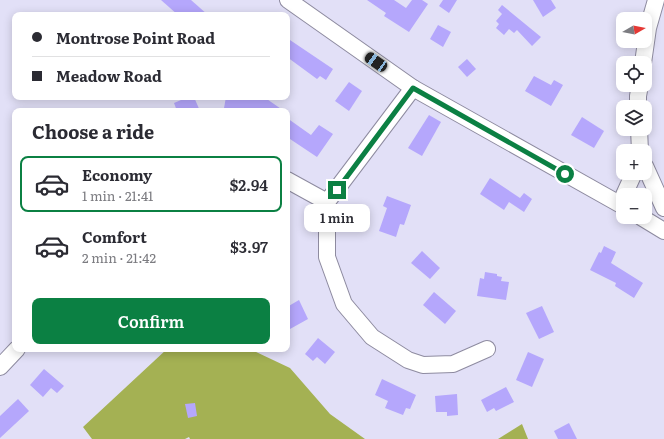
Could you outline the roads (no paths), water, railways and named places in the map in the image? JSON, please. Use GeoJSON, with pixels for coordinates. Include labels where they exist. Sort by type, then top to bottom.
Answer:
{"type":"FeatureCollection","features":[{"type":"Feature","properties":{"kind":"street"},"geometry":{"type":"LineString","coordinates":[[288,0],[413,88],[616,197]]}},
{"type":"Feature","properties":{"kind":"street"},"geometry":{"type":"LineString","coordinates":[[644,56],[648,28],[656,0]]}},
{"type":"Feature","properties":{"kind":"street"},"geometry":{"type":"LineString","coordinates":[[413,88],[327,202],[327,258],[344,304],[372,337],[408,360],[423,365],[453,364],[487,349]]}},
{"type":"Feature","properties":{"kind":"street"},"geometry":{"type":"LineString","coordinates":[[651,180],[664,208]]}},
{"type":"Feature","properties":{"kind":"street"},"geometry":{"type":"LineString","coordinates":[[290,182],[327,202]]}},
{"type":"Feature","properties":{"kind":"street"},"geometry":{"type":"LineString","coordinates":[[652,224],[664,231]]}},
{"type":"Feature","properties":{"kind":"street"},"geometry":{"type":"LineString","coordinates":[[0,367],[13,352]]}}]}
